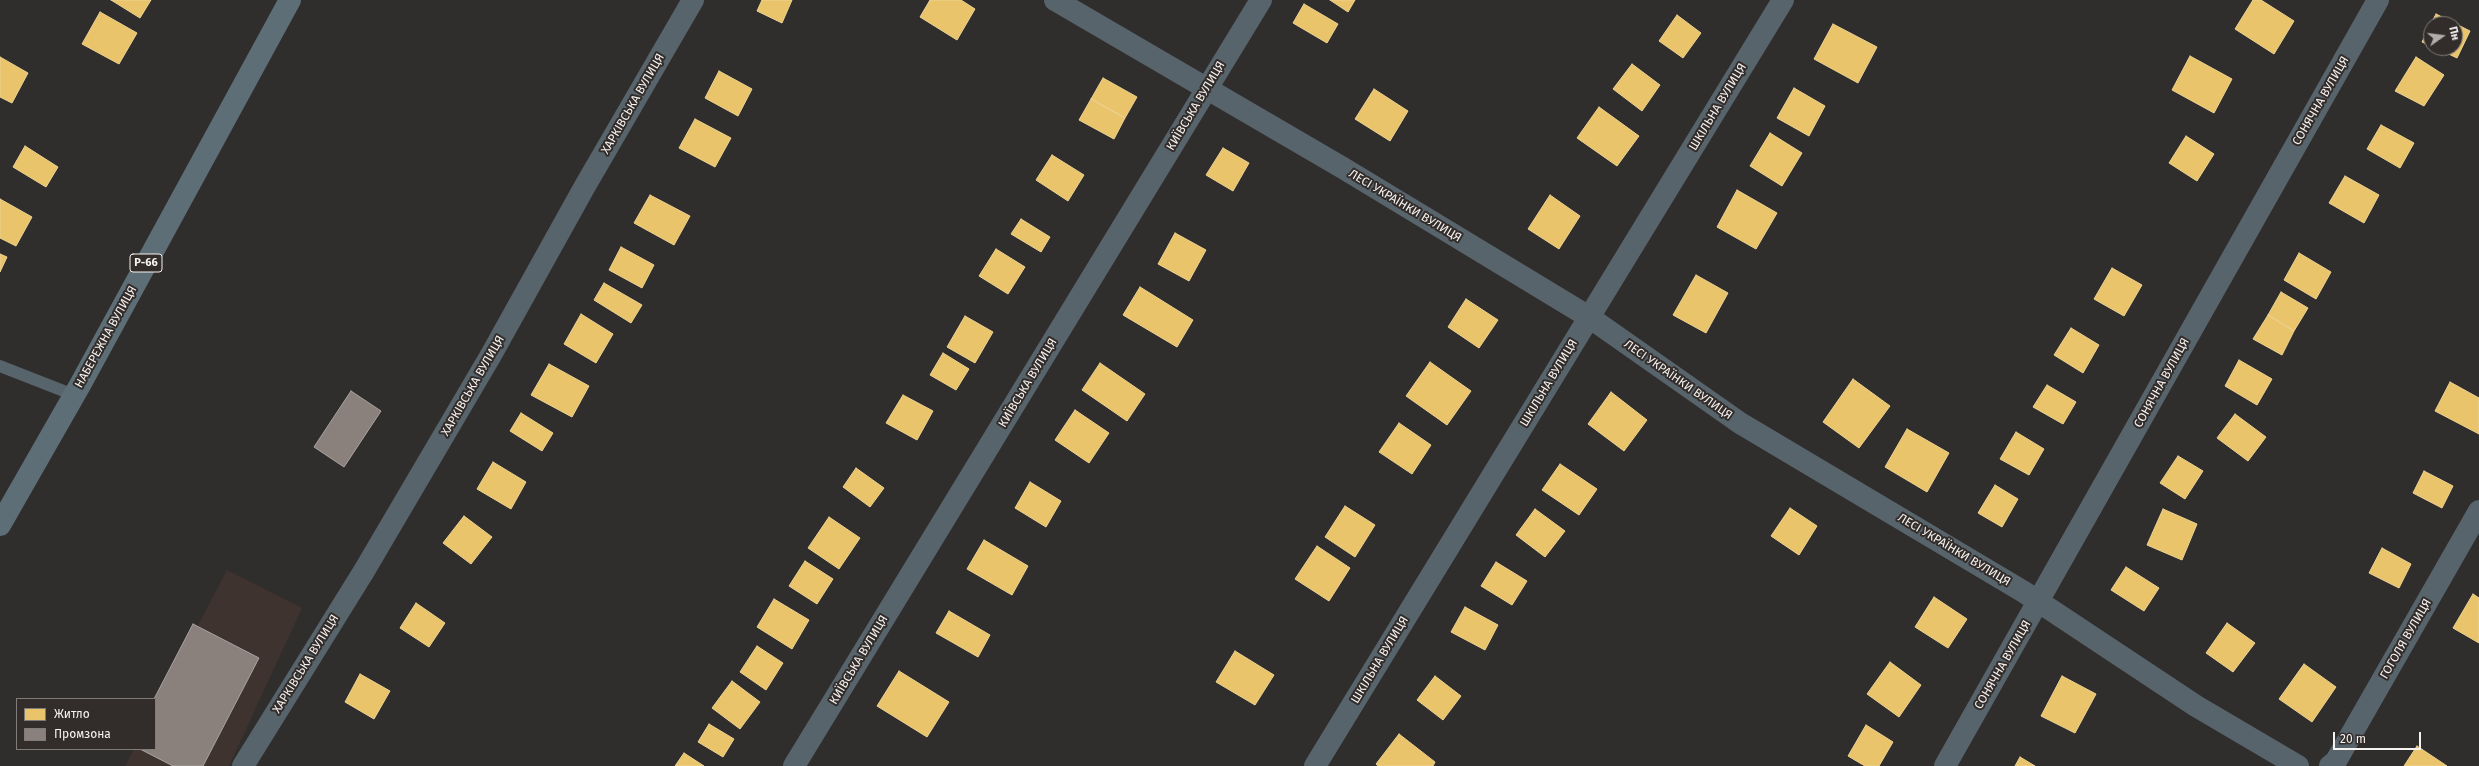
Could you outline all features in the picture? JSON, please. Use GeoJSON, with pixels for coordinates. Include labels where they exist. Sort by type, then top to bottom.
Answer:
{"type":"FeatureCollection","features":[{"type":"Feature","properties":{"kind":"main road","name":"НАБЕРЕЖНА ВУЛИЦЯ"},"geometry":{"type":"LineString","coordinates":[[0,525],[74,395],[290,0]]}},
{"type":"Feature","properties":{"kind":"street","name":"ХАРКІВСЬКА ВУЛИЦЯ"},"geometry":{"type":"LineString","coordinates":[[243,766],[364,571],[479,376],[693,0]]}},
{"type":"Feature","properties":{"kind":"street","name":"ЛЕСІ УКРАЇНКИ ВУЛИЦЯ"},"geometry":{"type":"LineString","coordinates":[[1055,0],[1349,172],[1589,317],[1740,423],[2039,601],[2196,706],[2298,766]]}},
{"type":"Feature","properties":{"kind":"street","name":"КИЇВСЬКА ВУЛИЦЯ"},"geometry":{"type":"LineString","coordinates":[[794,766],[1261,0]]}},
{"type":"Feature","properties":{"kind":"street","name":"ШКІЛЬНА ВУЛИЦЯ"},"geometry":{"type":"LineString","coordinates":[[1315,766],[1782,0]]}},
{"type":"Feature","properties":{"kind":"street","name":"СОНЯЧНА ВУЛИЦЯ"},"geometry":{"type":"LineString","coordinates":[[1945,766],[2378,0]]}},
{"type":"Feature","properties":{"kind":"street","name":"ГОГОЛЯ ВУЛИЦЯ"},"geometry":{"type":"LineString","coordinates":[[2330,766],[2336,761],[2479,511]]}},
{"type":"Feature","properties":{"kind":"lane"},"geometry":{"type":"LineString","coordinates":[[0,366],[74,395]]}},
{"type":"Feature","properties":{"kind":"shaded area"},"geometry":{"type":"Polygon","coordinates":[[[227,570],[302,608],[229,766],[125,766],[133,750],[156,750],[156,706],[227,570]]]}},
{"type":"Feature","properties":{"kind":"building: Житло"},"geometry":{"type":"Polygon","coordinates":[[[111,0],[151,0],[140,18],[111,0]]]}},
{"type":"Feature","properties":{"kind":"building: Житло"},"geometry":{"type":"Polygon","coordinates":[[[762,0],[792,0],[782,23],[757,11],[762,0]]]}},
{"type":"Feature","properties":{"kind":"building: Житло"},"geometry":{"type":"Polygon","coordinates":[[[930,0],[961,0],[975,9],[957,40],[920,17],[930,0]]]}},
{"type":"Feature","properties":{"kind":"building: Житло"},"geometry":{"type":"Polygon","coordinates":[[[1330,0],[1355,0],[1348,12],[1330,0]]]}},
{"type":"Feature","properties":{"kind":"building: Житло"},"geometry":{"type":"Polygon","coordinates":[[[2253,0],[2261,0],[2294,21],[2274,54],[2235,29],[2253,0]]]}},
{"type":"Feature","properties":{"kind":"building: Житло"},"geometry":{"type":"Polygon","coordinates":[[[1304,4],[1338,24],[1327,43],[1293,23],[1304,4]]]}},
{"type":"Feature","properties":{"kind":"building: Житло"},"geometry":{"type":"Polygon","coordinates":[[[100,12],[137,33],[119,64],[82,44],[100,12]]]}},
{"type":"Feature","properties":{"kind":"building: Житло"},"geometry":{"type":"Polygon","coordinates":[[[1677,15],[1701,33],[1683,58],[1659,41],[1677,15]]]}},
{"type":"Feature","properties":{"kind":"building: Житло"},"geometry":{"type":"Polygon","coordinates":[[[1833,24],[1877,47],[1858,83],[1814,59],[1833,24]]]}},
{"type":"Feature","properties":{"kind":"building: Житло"},"geometry":{"type":"Polygon","coordinates":[[[2463,28],[2470,31],[2463,46],[2463,28]]]}},
{"type":"Feature","properties":{"kind":"building: Житло"},"geometry":{"type":"Polygon","coordinates":[[[2190,56],[2232,79],[2214,113],[2172,90],[2190,56]]]}},
{"type":"Feature","properties":{"kind":"building: Житло"},"geometry":{"type":"Polygon","coordinates":[[[0,57],[28,73],[12,103],[0,97],[0,57]]]}},
{"type":"Feature","properties":{"kind":"building: Житло"},"geometry":{"type":"Polygon","coordinates":[[[2416,57],[2444,75],[2424,106],[2395,91],[2416,57]]]}},
{"type":"Feature","properties":{"kind":"building: Житло"},"geometry":{"type":"Polygon","coordinates":[[[1632,64],[1660,85],[1642,111],[1613,89],[1632,64]]]}},
{"type":"Feature","properties":{"kind":"building: Житло"},"geometry":{"type":"Polygon","coordinates":[[[719,71],[752,89],[738,116],[705,98],[719,71]]]}},
{"type":"Feature","properties":{"kind":"building: Житло"},"geometry":{"type":"Polygon","coordinates":[[[1103,78],[1137,97],[1125,118],[1091,99],[1103,78]]]}},
{"type":"Feature","properties":{"kind":"building: Житло"},"geometry":{"type":"Polygon","coordinates":[[[1794,88],[1825,106],[1809,136],[1777,118],[1794,88]]]}},
{"type":"Feature","properties":{"kind":"building: Житло"},"geometry":{"type":"Polygon","coordinates":[[[1374,89],[1408,111],[1390,141],[1355,119],[1374,89]]]}},
{"type":"Feature","properties":{"kind":"building: Житло"},"geometry":{"type":"Polygon","coordinates":[[[1091,99],[1125,118],[1114,139],[1079,120],[1091,99]]]}},
{"type":"Feature","properties":{"kind":"building: Житло"},"geometry":{"type":"Polygon","coordinates":[[[1599,107],[1639,136],[1617,166],[1577,138],[1599,107]]]}},
{"type":"Feature","properties":{"kind":"building: Житло"},"geometry":{"type":"Polygon","coordinates":[[[695,119],[731,138],[715,167],[679,148],[695,119]]]}},
{"type":"Feature","properties":{"kind":"building: Житло"},"geometry":{"type":"Polygon","coordinates":[[[2381,125],[2414,143],[2400,168],[2367,149],[2381,125]]]}},
{"type":"Feature","properties":{"kind":"building: Житло"},"geometry":{"type":"Polygon","coordinates":[[[1770,133],[1802,153],[1782,186],[1750,166],[1770,133]]]}},
{"type":"Feature","properties":{"kind":"building: Житло"},"geometry":{"type":"Polygon","coordinates":[[[2186,136],[2214,154],[2197,181],[2169,163],[2186,136]]]}},
{"type":"Feature","properties":{"kind":"building: Житло"},"geometry":{"type":"Polygon","coordinates":[[[25,146],[58,167],[46,187],[13,167],[25,146]]]}},
{"type":"Feature","properties":{"kind":"building: Житло"},"geometry":{"type":"Polygon","coordinates":[[[1223,148],[1249,163],[1233,191],[1206,175],[1223,148]]]}},
{"type":"Feature","properties":{"kind":"building: Житло"},"geometry":{"type":"Polygon","coordinates":[[[1052,155],[1084,175],[1068,201],[1036,180],[1052,155]]]}},
{"type":"Feature","properties":{"kind":"building: Житло"},"geometry":{"type":"Polygon","coordinates":[[[2345,176],[2379,195],[2364,223],[2329,203],[2345,176]]]}},
{"type":"Feature","properties":{"kind":"building: Житло"},"geometry":{"type":"Polygon","coordinates":[[[1737,190],[1777,213],[1756,249],[1717,227],[1737,190]]]}},
{"type":"Feature","properties":{"kind":"building: Житло"},"geometry":{"type":"Polygon","coordinates":[[[650,195],[690,216],[674,245],[634,223],[650,195]]]}},
{"type":"Feature","properties":{"kind":"building: Житло"},"geometry":{"type":"Polygon","coordinates":[[[1550,195],[1580,216],[1559,249],[1528,229],[1550,195]]]}},
{"type":"Feature","properties":{"kind":"building: Житло"},"geometry":{"type":"Polygon","coordinates":[[[0,199],[32,217],[16,246],[0,238],[0,199]]]}},
{"type":"Feature","properties":{"kind":"building: Житло"},"geometry":{"type":"Polygon","coordinates":[[[1021,219],[1050,237],[1041,252],[1011,234],[1021,219]]]}},
{"type":"Feature","properties":{"kind":"building: Житло"},"geometry":{"type":"Polygon","coordinates":[[[1175,233],[1206,250],[1189,281],[1158,264],[1175,233]]]}},
{"type":"Feature","properties":{"kind":"building: Житло"},"geometry":{"type":"Polygon","coordinates":[[[621,247],[654,265],[642,288],[609,270],[621,247]]]}},
{"type":"Feature","properties":{"kind":"building: Житло"},"geometry":{"type":"Polygon","coordinates":[[[996,249],[1025,267],[1008,294],[979,276],[996,249]]]}},
{"type":"Feature","properties":{"kind":"building: Житло"},"geometry":{"type":"Polygon","coordinates":[[[2299,253],[2331,272],[2316,299],[2284,280],[2299,253]]]}},
{"type":"Feature","properties":{"kind":"building: Житло"},"geometry":{"type":"Polygon","coordinates":[[[0,254],[7,257],[0,272],[0,254]]]}},
{"type":"Feature","properties":{"kind":"building: Житло"},"geometry":{"type":"Polygon","coordinates":[[[2112,268],[2142,285],[2124,316],[2094,299],[2112,268]]]}},
{"type":"Feature","properties":{"kind":"building: Житло"},"geometry":{"type":"Polygon","coordinates":[[[1696,275],[1728,293],[1706,333],[1673,315],[1696,275]]]}},
{"type":"Feature","properties":{"kind":"building: Житло"},"geometry":{"type":"Polygon","coordinates":[[[604,283],[642,305],[631,323],[594,300],[604,283]]]}},
{"type":"Feature","properties":{"kind":"building: Житло"},"geometry":{"type":"Polygon","coordinates":[[[1140,287],[1193,320],[1177,347],[1123,315],[1140,287]]]}},
{"type":"Feature","properties":{"kind":"building: Житло"},"geometry":{"type":"Polygon","coordinates":[[[2281,292],[2308,308],[2294,331],[2268,315],[2281,292]]]}},
{"type":"Feature","properties":{"kind":"building: Житло"},"geometry":{"type":"Polygon","coordinates":[[[1466,299],[1498,320],[1479,348],[1448,327],[1466,299]]]}},
{"type":"Feature","properties":{"kind":"building: Житло"},"geometry":{"type":"Polygon","coordinates":[[[581,314],[613,334],[596,363],[564,344],[581,314]]]}},
{"type":"Feature","properties":{"kind":"building: Житло"},"geometry":{"type":"Polygon","coordinates":[[[2268,315],[2294,331],[2282,355],[2253,339],[2268,315]]]}},
{"type":"Feature","properties":{"kind":"building: Житло"},"geometry":{"type":"Polygon","coordinates":[[[965,316],[993,332],[975,363],[947,347],[965,316]]]}},
{"type":"Feature","properties":{"kind":"building: Житло"},"geometry":{"type":"Polygon","coordinates":[[[2071,328],[2099,345],[2083,373],[2054,355],[2071,328]]]}},
{"type":"Feature","properties":{"kind":"building: Житло"},"geometry":{"type":"Polygon","coordinates":[[[943,353],[969,369],[956,390],[930,375],[943,353]]]}},
{"type":"Feature","properties":{"kind":"building: Житло"},"geometry":{"type":"Polygon","coordinates":[[[2239,360],[2272,379],[2257,405],[2225,386],[2239,360]]]}},
{"type":"Feature","properties":{"kind":"building: Житло"},"geometry":{"type":"Polygon","coordinates":[[[1430,362],[1471,391],[1447,425],[1406,396],[1430,362]]]}},
{"type":"Feature","properties":{"kind":"building: Житло"},"geometry":{"type":"Polygon","coordinates":[[[1100,363],[1145,394],[1127,421],[1082,390],[1100,363]]]}},
{"type":"Feature","properties":{"kind":"building: Житло"},"geometry":{"type":"Polygon","coordinates":[[[549,364],[589,386],[572,417],[531,395],[549,364]]]}},
{"type":"Feature","properties":{"kind":"building: Житло"},"geometry":{"type":"Polygon","coordinates":[[[1853,379],[1890,406],[1859,448],[1823,422],[1853,379]]]}},
{"type":"Feature","properties":{"kind":"building: Житло"},"geometry":{"type":"Polygon","coordinates":[[[2450,382],[2479,398],[2479,434],[2435,411],[2450,382]]]}},
{"type":"Feature","properties":{"kind":"building: Житло"},"geometry":{"type":"Polygon","coordinates":[[[2047,385],[2076,402],[2063,424],[2033,407],[2047,385]]]}},
{"type":"Feature","properties":{"kind":"building: Житло"},"geometry":{"type":"Polygon","coordinates":[[[1611,392],[1647,420],[1624,451],[1588,424],[1611,392]]]}},
{"type":"Feature","properties":{"kind":"building: Житло"},"geometry":{"type":"Polygon","coordinates":[[[903,395],[933,411],[917,440],[886,423],[903,395]]]}},
{"type":"Feature","properties":{"kind":"building: Житло"},"geometry":{"type":"Polygon","coordinates":[[[1075,410],[1109,433],[1089,463],[1055,440],[1075,410]]]}},
{"type":"Feature","properties":{"kind":"building: Житло"},"geometry":{"type":"Polygon","coordinates":[[[521,413],[553,433],[542,451],[510,431],[521,413]]]}},
{"type":"Feature","properties":{"kind":"building: Житло"},"geometry":{"type":"Polygon","coordinates":[[[2235,414],[2266,437],[2248,461],[2217,438],[2235,414]]]}},
{"type":"Feature","properties":{"kind":"building: Житло"},"geometry":{"type":"Polygon","coordinates":[[[1399,423],[1431,445],[1412,474],[1379,452],[1399,423]]]}},
{"type":"Feature","properties":{"kind":"building: Житло"},"geometry":{"type":"Polygon","coordinates":[[[1907,429],[1949,453],[1927,492],[1885,467],[1907,429]]]}},
{"type":"Feature","properties":{"kind":"building: Житло"},"geometry":{"type":"Polygon","coordinates":[[[2016,432],[2044,449],[2029,475],[2000,459],[2016,432]]]}},
{"type":"Feature","properties":{"kind":"building: Житло"},"geometry":{"type":"Polygon","coordinates":[[[2178,456],[2203,471],[2185,499],[2160,483],[2178,456]]]}},
{"type":"Feature","properties":{"kind":"building: Житло"},"geometry":{"type":"Polygon","coordinates":[[[493,462],[526,482],[511,509],[477,489],[493,462]]]}},
{"type":"Feature","properties":{"kind":"building: Житло"},"geometry":{"type":"Polygon","coordinates":[[[1560,464],[1597,489],[1579,515],[1542,490],[1560,464]]]}},
{"type":"Feature","properties":{"kind":"building: Житло"},"geometry":{"type":"Polygon","coordinates":[[[856,468],[884,488],[870,507],[843,487],[856,468]]]}},
{"type":"Feature","properties":{"kind":"building: Житло"},"geometry":{"type":"Polygon","coordinates":[[[2424,471],[2453,486],[2442,508],[2413,493],[2424,471]]]}},
{"type":"Feature","properties":{"kind":"building: Житло"},"geometry":{"type":"Polygon","coordinates":[[[1030,482],[1061,501],[1046,527],[1015,508],[1030,482]]]}},
{"type":"Feature","properties":{"kind":"building: Житло"},"geometry":{"type":"Polygon","coordinates":[[[1995,485],[2018,499],[2002,527],[1978,513],[1995,485]]]}},
{"type":"Feature","properties":{"kind":"building: Житло"},"geometry":{"type":"Polygon","coordinates":[[[1345,506],[1375,525],[1355,557],[1325,537],[1345,506]]]}},
{"type":"Feature","properties":{"kind":"building: Житло"},"geometry":{"type":"Polygon","coordinates":[[[1790,508],[1817,526],[1799,555],[1771,536],[1790,508]]]}},
{"type":"Feature","properties":{"kind":"building: Житло"},"geometry":{"type":"Polygon","coordinates":[[[1535,509],[1565,531],[1545,557],[1516,535],[1535,509]]]}},
{"type":"Feature","properties":{"kind":"building: Житло"},"geometry":{"type":"Polygon","coordinates":[[[2163,509],[2197,524],[2182,560],[2147,545],[2163,509]]]}},
{"type":"Feature","properties":{"kind":"building: Житло"},"geometry":{"type":"Polygon","coordinates":[[[464,516],[492,537],[471,564],[443,543],[464,516]]]}},
{"type":"Feature","properties":{"kind":"building: Житло"},"geometry":{"type":"Polygon","coordinates":[[[829,517],[860,538],[839,569],[808,548],[829,517]]]}},
{"type":"Feature","properties":{"kind":"building: Житло"},"geometry":{"type":"Polygon","coordinates":[[[984,540],[1028,566],[1012,595],[967,569],[984,540]]]}},
{"type":"Feature","properties":{"kind":"building: Житло"},"geometry":{"type":"Polygon","coordinates":[[[1317,546],[1350,568],[1329,601],[1295,579],[1317,546]]]}},
{"type":"Feature","properties":{"kind":"building: Житло"},"geometry":{"type":"Polygon","coordinates":[[[2382,548],[2411,564],[2399,588],[2369,573],[2382,548]]]}},
{"type":"Feature","properties":{"kind":"building: Житло"},"geometry":{"type":"Polygon","coordinates":[[[805,561],[833,579],[817,604],[789,586],[805,561]]]}},
{"type":"Feature","properties":{"kind":"building: Житло"},"geometry":{"type":"Polygon","coordinates":[[[1496,562],[1527,581],[1512,605],[1481,586],[1496,562]]]}},
{"type":"Feature","properties":{"kind":"building: Житло"},"geometry":{"type":"Polygon","coordinates":[[[2126,567],[2159,588],[2144,611],[2111,590],[2126,567]]]}},
{"type":"Feature","properties":{"kind":"building: Житло"},"geometry":{"type":"Polygon","coordinates":[[[2473,594],[2479,598],[2479,643],[2453,628],[2473,594]]]}},
{"type":"Feature","properties":{"kind":"building: Житло"},"geometry":{"type":"Polygon","coordinates":[[[1934,597],[1967,619],[1948,648],[1915,627],[1934,597]]]}},
{"type":"Feature","properties":{"kind":"building: Житло"},"geometry":{"type":"Polygon","coordinates":[[[774,599],[809,620],[792,649],[757,627],[774,599]]]}},
{"type":"Feature","properties":{"kind":"building: Житло"},"geometry":{"type":"Polygon","coordinates":[[[416,603],[445,623],[429,647],[400,628],[416,603]]]}},
{"type":"Feature","properties":{"kind":"building: Житло"},"geometry":{"type":"Polygon","coordinates":[[[1465,607],[1498,625],[1485,650],[1451,632],[1465,607]]]}},
{"type":"Feature","properties":{"kind":"building: Житло"},"geometry":{"type":"Polygon","coordinates":[[[949,611],[990,635],[978,657],[936,633],[949,611]]]}},
{"type":"Feature","properties":{"kind":"building: Житло"},"geometry":{"type":"Polygon","coordinates":[[[2227,623],[2255,643],[2233,672],[2206,653],[2227,623]]]}},
{"type":"Feature","properties":{"kind":"building: Житло"},"geometry":{"type":"Polygon","coordinates":[[[757,646],[783,663],[766,690],[740,672],[757,646]]]}},
{"type":"Feature","properties":{"kind":"building: Житло"},"geometry":{"type":"Polygon","coordinates":[[[1235,651],[1274,675],[1255,705],[1216,682],[1235,651]]]}},
{"type":"Feature","properties":{"kind":"building: Житло"},"geometry":{"type":"Polygon","coordinates":[[[1890,662],[1921,685],[1899,717],[1867,694],[1890,662]]]}},
{"type":"Feature","properties":{"kind":"building: Житло"},"geometry":{"type":"Polygon","coordinates":[[[2304,664],[2336,687],[2312,722],[2279,699],[2304,664]]]}},
{"type":"Feature","properties":{"kind":"building: Житло"},"geometry":{"type":"Polygon","coordinates":[[[899,671],[949,702],[927,737],[877,706],[899,671]]]}},
{"type":"Feature","properties":{"kind":"building: Житло"},"geometry":{"type":"Polygon","coordinates":[[[360,674],[390,691],[374,719],[345,702],[360,674]]]}},
{"type":"Feature","properties":{"kind":"building: Житло"},"geometry":{"type":"Polygon","coordinates":[[[1435,676],[1461,696],[1443,720],[1417,700],[1435,676]]]}},
{"type":"Feature","properties":{"kind":"building: Житло"},"geometry":{"type":"Polygon","coordinates":[[[2062,676],[2096,694],[2075,733],[2041,716],[2062,676]]]}},
{"type":"Feature","properties":{"kind":"building: Житло"},"geometry":{"type":"Polygon","coordinates":[[[732,681],[760,702],[740,729],[712,708],[732,681]]]}},
{"type":"Feature","properties":{"kind":"building: Житло"},"geometry":{"type":"Polygon","coordinates":[[[709,724],[734,739],[723,757],[698,742],[709,724]]]}},
{"type":"Feature","properties":{"kind":"building: Житло"},"geometry":{"type":"Polygon","coordinates":[[[1866,725],[1893,742],[1879,766],[1865,766],[1848,756],[1866,725]]]}},
{"type":"Feature","properties":{"kind":"building: Житло"},"geometry":{"type":"Polygon","coordinates":[[[1399,734],[1435,762],[1433,766],[1378,766],[1376,764],[1399,734]]]}},
{"type":"Feature","properties":{"kind":"building: Житло"},"geometry":{"type":"Polygon","coordinates":[[[2417,746],[2447,766],[2404,766],[2417,746]]]}},
{"type":"Feature","properties":{"kind":"building: Житло"},"geometry":{"type":"Polygon","coordinates":[[[684,753],[704,766],[675,766],[684,753]]]}},
{"type":"Feature","properties":{"kind":"building: Житло"},"geometry":{"type":"Polygon","coordinates":[[[2020,757],[2035,766],[2015,766],[2020,757]]]}},
{"type":"Feature","properties":{"kind":"building: Промзона"},"geometry":{"type":"Polygon","coordinates":[[[351,391],[381,411],[344,467],[314,447],[351,391]]]}},
{"type":"Feature","properties":{"kind":"building: Промзона"},"geometry":{"type":"Polygon","coordinates":[[[193,624],[259,658],[203,766],[173,766],[142,750],[156,750],[156,698],[155,698],[193,624]]]}}]}
